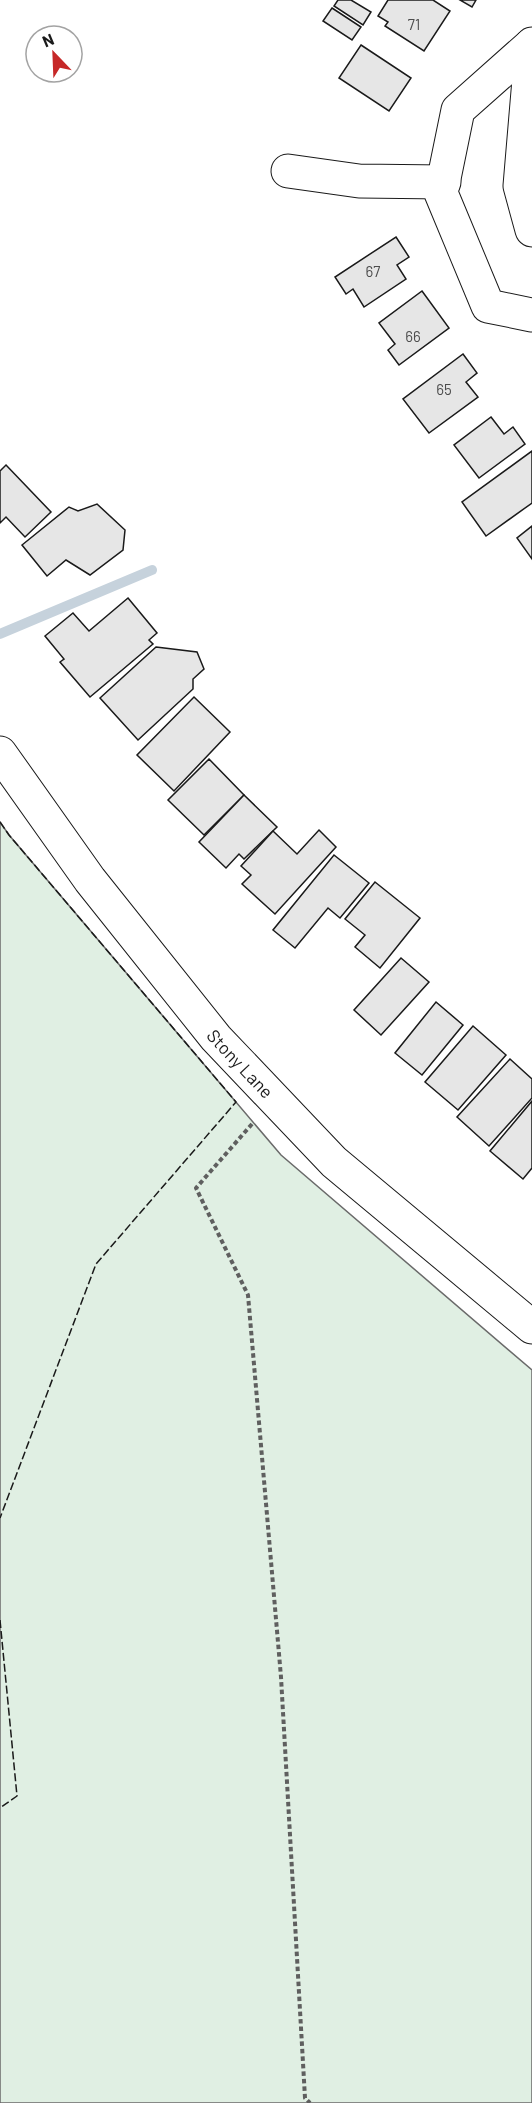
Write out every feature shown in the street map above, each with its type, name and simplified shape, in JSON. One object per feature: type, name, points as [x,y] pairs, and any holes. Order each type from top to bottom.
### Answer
[{"type":"main road","points":[[531,45],[458,110],[441,193],[488,306],[532,315]]},
{"type":"main road","points":[[531,45],[520,186],[532,230]]},
{"type":"main road","points":[[288,171],[358,181],[444,182]]},
{"type":"main road","name":"Stony Lane","points":[[0,753],[90,880],[216,1038],[334,1162],[532,1327]]},
{"type":"path","points":[[274,1099],[196,1188],[248,1295],[281,1677],[305,2098],[310,2103]]},
{"type":"green space","points":[[0,822],[281,1155],[532,1370],[532,2103],[0,2103]]},
{"type":"building","points":[[338,0],[351,0],[371,12],[363,25],[334,6]]},
{"type":"building","points":[[388,0],[433,0],[450,11],[424,51],[385,26],[388,22],[378,16]]},
{"type":"building","points":[[460,0],[476,0],[472,7]]},
{"type":"building","points":[[332,8],[361,27],[352,40],[323,21]]},
{"type":"building","points":[[361,45],[411,78],[389,111],[339,78]]},
{"type":"building","points":[[396,237],[409,257],[397,265],[406,279],[364,307],[353,289],[346,294],[335,277]]},
{"type":"building","points":[[422,291],[449,328],[399,365],[388,350],[395,344],[379,323]]},
{"type":"building","points":[[463,354],[477,373],[466,382],[478,397],[429,433],[403,399]]},
{"type":"building","points":[[491,417],[504,434],[513,427],[525,444],[479,478],[454,445]]},
{"type":"building","points":[[532,451],[532,503],[486,536],[462,502]]},
{"type":"building","points":[[6,465],[51,512],[25,537],[6,517],[0,523],[0,471]]},
{"type":"building","points":[[97,504],[125,530],[123,550],[90,575],[66,560],[47,576],[22,545],[69,507],[78,511]]},
{"type":"building","points":[[532,526],[532,559],[517,538]]},
{"type":"building","points":[[128,598],[157,633],[149,640],[153,644],[90,697],[60,662],[64,659],[45,636],[73,613],[89,631]]},
{"type":"building","points":[[156,647],[197,652],[204,669],[193,679],[193,689],[138,740],[100,698]]},
{"type":"building","points":[[194,697],[230,732],[174,791],[137,755]]},
{"type":"building","points":[[209,759],[244,795],[204,835],[168,800]]},
{"type":"building","points":[[244,795],[277,827],[244,859],[239,854],[226,868],[199,842]]},
{"type":"building","points":[[319,830],[336,847],[275,914],[242,884],[251,875],[241,866],[273,831],[297,854]]},
{"type":"building","points":[[334,855],[369,883],[340,918],[328,908],[295,948],[273,930]]},
{"type":"building","points":[[375,882],[420,918],[380,968],[355,947],[365,935],[345,919]]},
{"type":"building","points":[[401,958],[429,982],[381,1035],[354,1010]]},
{"type":"building","points":[[436,1002],[463,1025],[422,1075],[395,1053]]},
{"type":"building","points":[[473,1026],[506,1055],[458,1110],[425,1082]]},
{"type":"building","points":[[510,1059],[532,1079],[532,1098],[489,1146],[457,1117]]},
{"type":"building","points":[[532,1101],[532,1168],[523,1179],[490,1151]]},
{"type":"waterway","points":[[0,634],[152,570]]},
{"type":"fence","points":[[0,822],[236,1102],[96,1264],[0,1518]]},
{"type":"fence","points":[[0,1620],[17,1796],[0,1808]]}]
